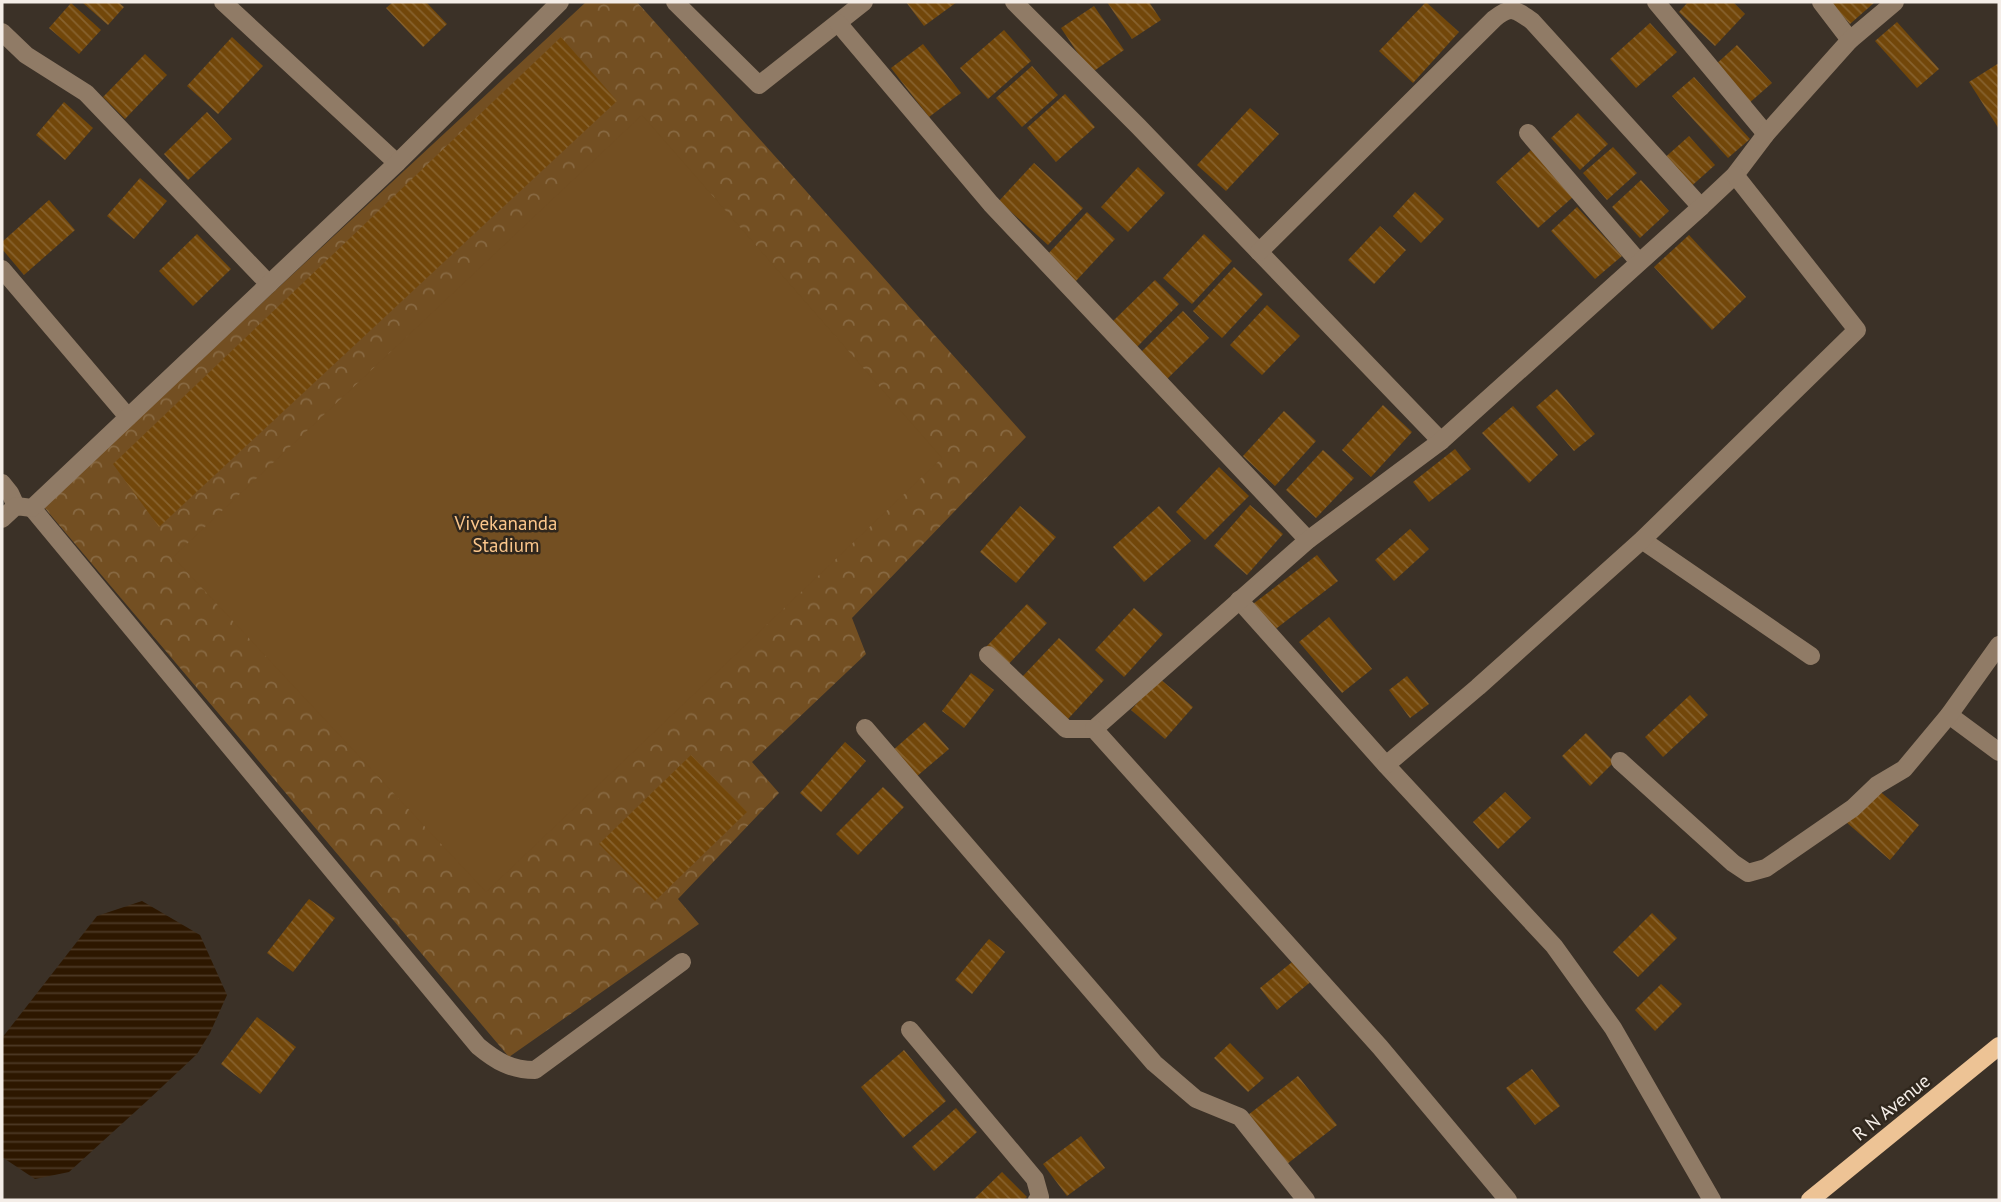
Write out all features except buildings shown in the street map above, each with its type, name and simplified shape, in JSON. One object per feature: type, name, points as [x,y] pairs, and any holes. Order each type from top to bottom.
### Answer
[{"type":"main road","name":"R N Avenue","points":[[1810,1200],[1999,1046]]},
{"type":"street","points":[[223,2],[397,163]]},
{"type":"street","points":[[2,519],[24,507],[128,417],[397,163],[560,2]]},
{"type":"street","points":[[675,2],[759,85],[864,2]]},
{"type":"street","points":[[1014,2],[1441,441]]},
{"type":"street","points":[[1656,2],[1766,134]]},
{"type":"street","points":[[1821,2],[1850,40]]},
{"type":"street","points":[[988,655],[1066,729],[1094,729],[1308,540],[1441,441],[1701,207],[1735,175],[1766,134],[1850,40],[1895,2]]},
{"type":"street","points":[[1259,252],[1494,19],[1507,10],[1516,10],[1532,21],[1701,207]]},
{"type":"street","points":[[838,23],[991,204],[1308,540]]},
{"type":"street","points":[[2,32],[26,55],[86,93],[270,284]]},
{"type":"street","points":[[1528,133],[1639,262]]},
{"type":"street","points":[[1386,765],[1478,687],[1642,540],[1857,330],[1735,175]]},
{"type":"street","points":[[2,269],[128,417]]},
{"type":"street","points":[[2,483],[478,1046],[491,1057],[520,1070],[535,1070],[682,962]]},
{"type":"street","points":[[1642,540],[1811,656]]},
{"type":"street","points":[[1240,600],[1386,765],[1554,946],[1613,1028],[1712,1200]]},
{"type":"street","points":[[1620,761],[1733,863],[1748,873],[1766,868],[1853,808],[1877,785],[1904,769],[1949,715],[1999,645]]},
{"type":"street","points":[[1949,715],[1999,752]]},
{"type":"street","points":[[865,728],[1154,1063],[1196,1099],[1240,1117],[1306,1200]]},
{"type":"street","points":[[1094,729],[1380,1047],[1508,1200]]},
{"type":"street","points":[[910,1030],[1035,1179],[1040,1197],[1037,1200]]},
{"type":"green space","name":"Vivekananda Stadium","points":[[586,2],[637,2],[1026,437],[852,618],[866,654],[752,762],[779,793],[678,899],[699,924],[509,1057],[43,506]]},
{"type":"green space","points":[[642,115],[942,458],[486,892],[173,557]]},
{"type":"shaded area","points":[[142,901],[200,935],[227,995],[197,1054],[69,1172],[35,1179],[2,1157],[2,1038],[97,916]]}]
